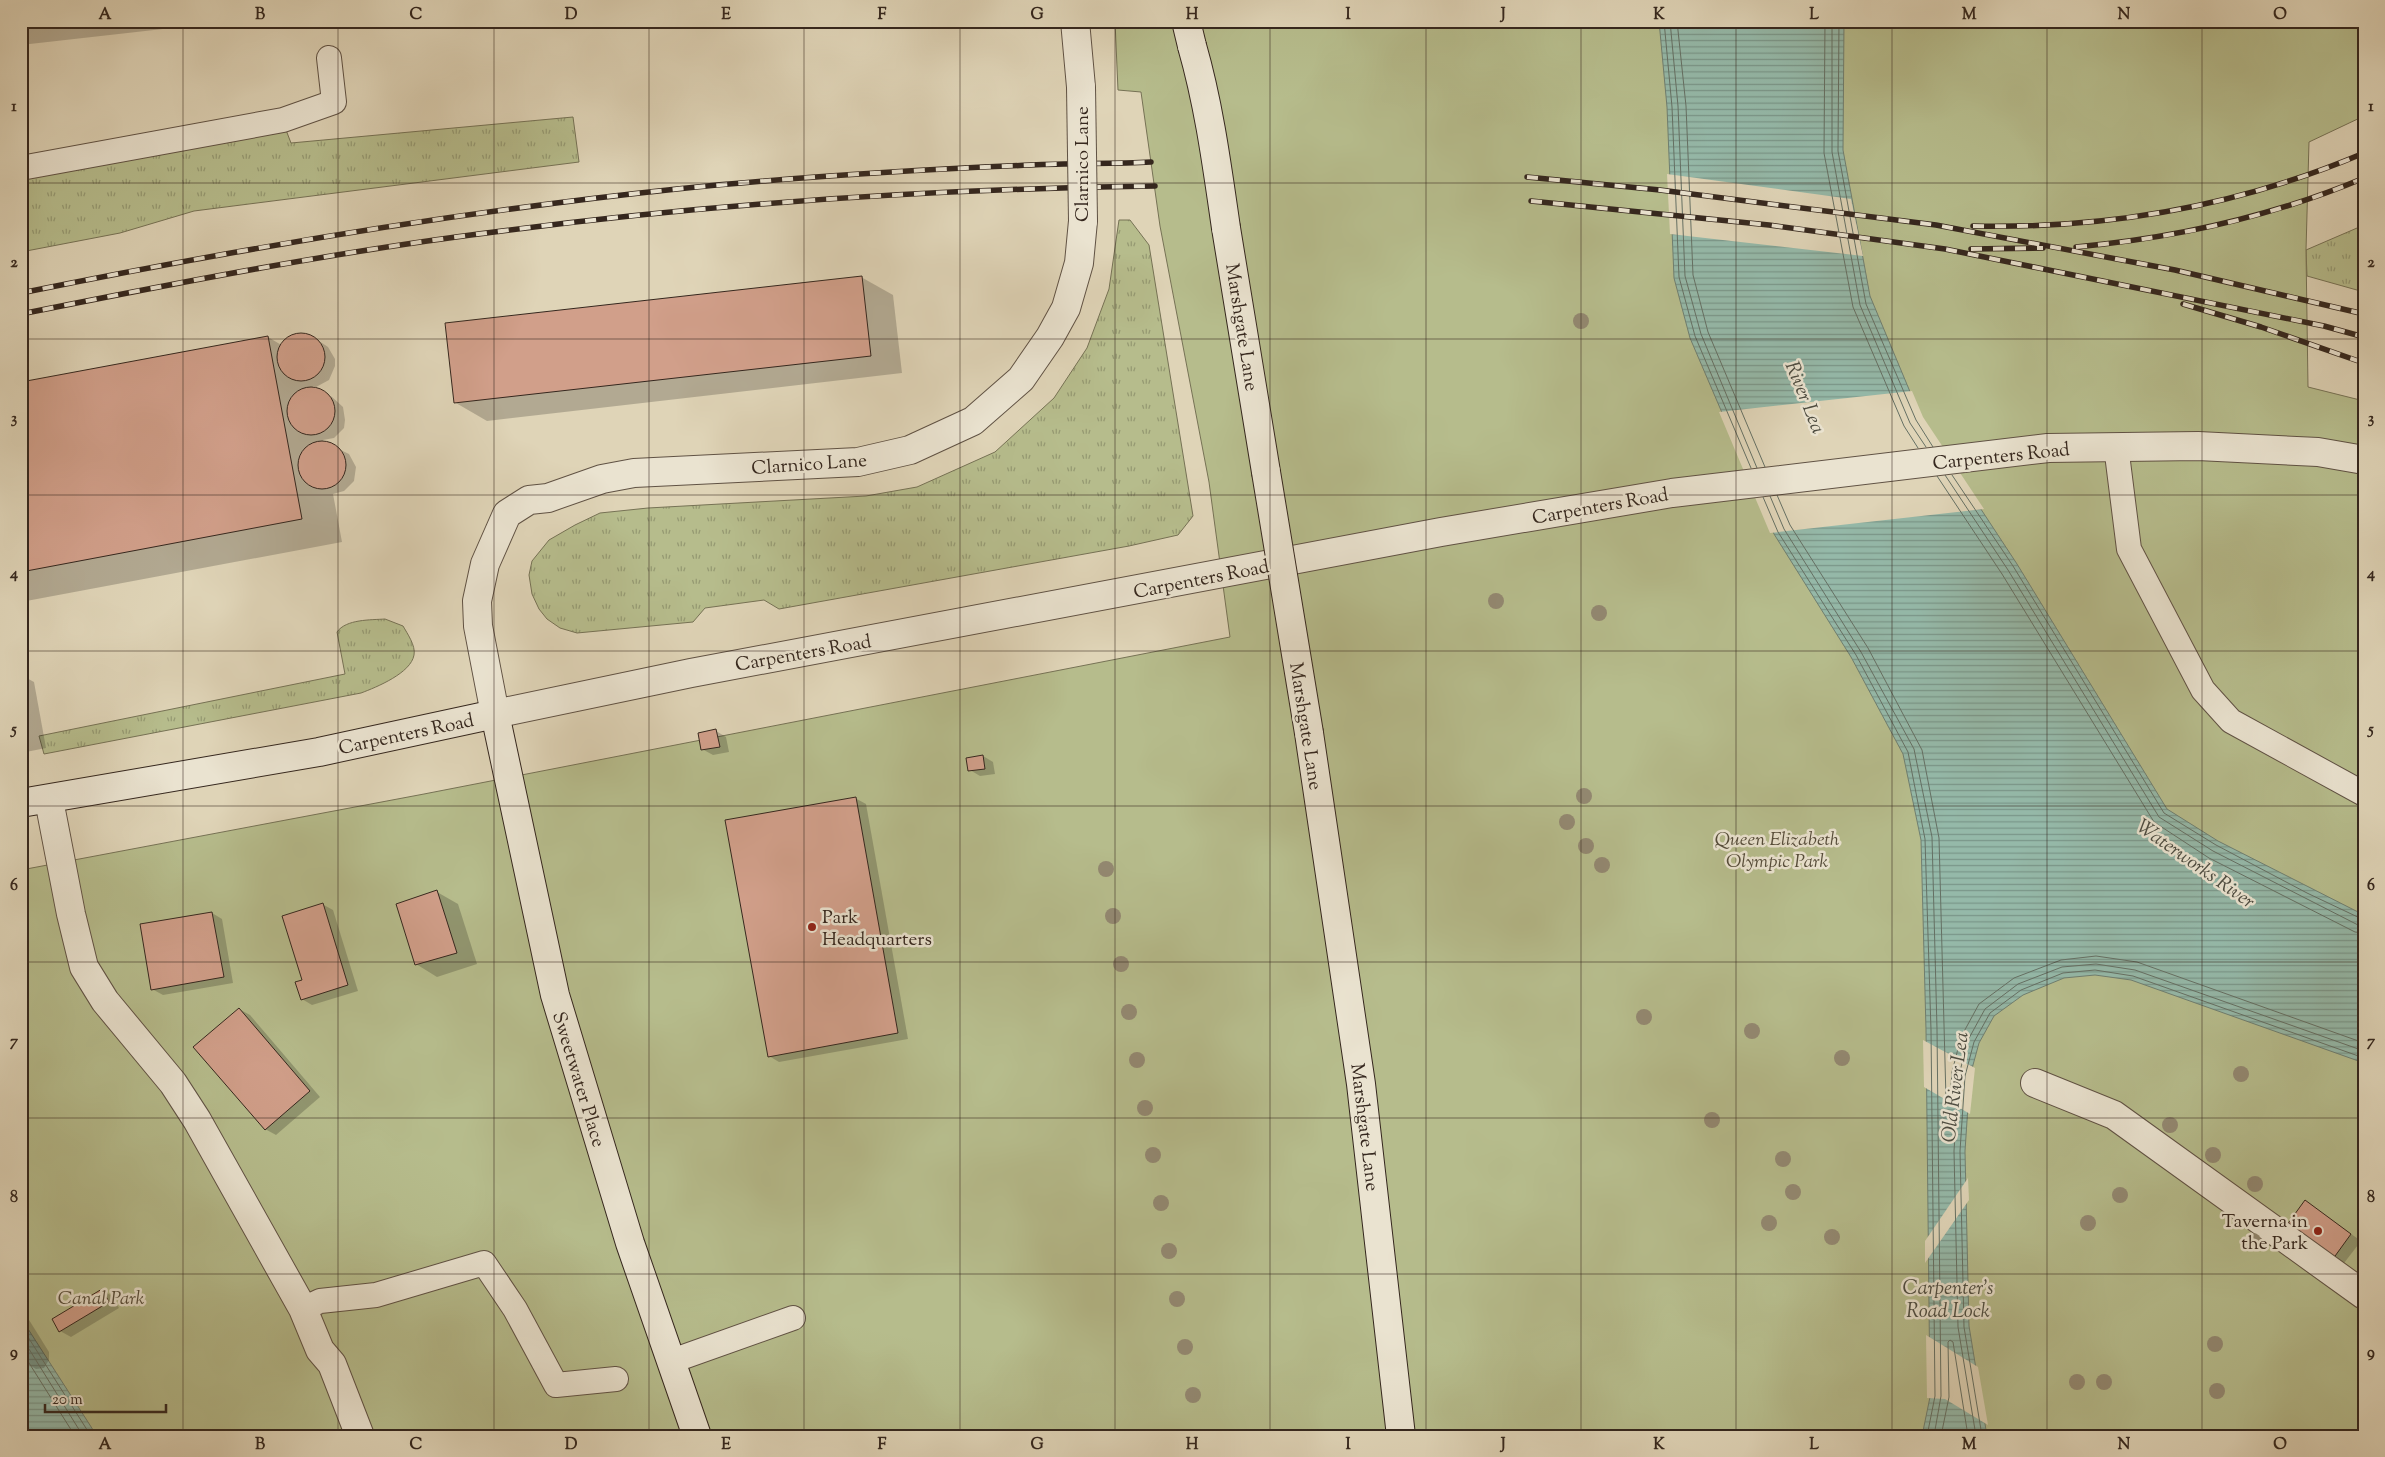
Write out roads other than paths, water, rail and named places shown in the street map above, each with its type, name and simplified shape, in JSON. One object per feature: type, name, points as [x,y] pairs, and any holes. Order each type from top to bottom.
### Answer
[{"type":"street","name":"Clarnico Lane","points":[[495,714],[478,626],[478,601],[485,564],[507,514],[529,500],[548,498],[602,479],[634,473],[858,462],[910,450],[973,421],[1021,379],[1054,330],[1066,308],[1074,285],[1078,263],[1083,221],[1081,87],[1075,21]]},
{"type":"street","name":"Marshgate Lane","points":[[1189,33],[1203,84],[1213,136],[1226,228],[1309,733],[1362,1093],[1402,1436]]},
{"type":"street","name":"Carpenters Road","points":[[21,803],[49,800],[319,752],[691,673],[1441,532],[1672,493],[2048,448],[2198,446],[2318,452],[2364,460]]},
{"type":"street","name":"Sweetwater Place","points":[[495,714],[554,995],[630,1243],[697,1436]]},
{"type":"street","points":[[49,800],[81,958],[91,981],[173,1083],[197,1120],[302,1309],[320,1350],[332,1364],[360,1436]]},
{"type":"street","points":[[2035,1083],[2114,1114],[2364,1295]]},
{"type":"lane","points":[[21,168],[283,120],[334,102],[329,58]]},
{"type":"lane","points":[[2116,446],[2129,549],[2202,690],[2231,721],[2364,794]]},
{"type":"lane","points":[[302,1309],[320,1301],[376,1295],[484,1263],[515,1309],[556,1385],[616,1379]]},
{"type":"lane","points":[[672,1361],[793,1318]]},
{"type":"water","points":[[1659,21],[1844,21],[1843,150],[1870,296],[1921,418],[2017,564],[2167,809],[2218,841],[2364,915],[2364,1063],[2131,980],[2095,975],[2064,978],[2023,995],[1994,1016],[1979,1043],[1970,1076],[1965,1151],[1969,1326],[1987,1436],[1922,1436],[1930,1397],[1926,1030],[1921,840],[1903,754],[1851,657],[1774,534],[1690,338],[1674,278],[1667,107]]},
{"type":"water","points":[[21,1318],[97,1436],[21,1436]]},
{"type":"railway","points":[[1973,226],[2073,223],[2123,218],[2172,210],[2221,200],[2269,187],[2364,153]]},
{"type":"railway","points":[[21,293],[184,261],[348,233],[594,198],[854,174],[1031,165],[1151,162]]},
{"type":"railway","points":[[1527,177],[1660,190],[1936,225],[2175,270],[2364,314]]},
{"type":"railway","points":[[2076,247],[2150,238],[2223,224],[2294,204],[2364,178]]},
{"type":"railway","points":[[21,314],[201,279],[381,248],[583,221],[828,199],[991,190],[1155,186]]},
{"type":"railway","points":[[1531,201],[1769,225],[1945,249],[2324,326],[2364,337]]},
{"type":"railway","points":[[1971,249],[2043,248]]},
{"type":"railway","points":[[2183,304],[2261,327],[2364,363]]},
{"type":"place","name":"Park Headquarters","points":[[812,927]]},
{"type":"place","name":"Taverna in the Park","points":[[2318,1231]]},
{"type":"water label","name":"River Lea","points":[[1806,397]]},
{"type":"water label","name":"Waterworks River","points":[[2196,863]]},
{"type":"water label","name":"Old River Lea","points":[[1954,1087]]},
{"type":"water label","name":"Carpenter's Road Lock","points":[[1948,1298]]},
{"type":"park label","name":"Queen Elizabeth Olympic Park","points":[[1777,849]]},
{"type":"park label","name":"Canal Park","points":[[101,1297]]}]
